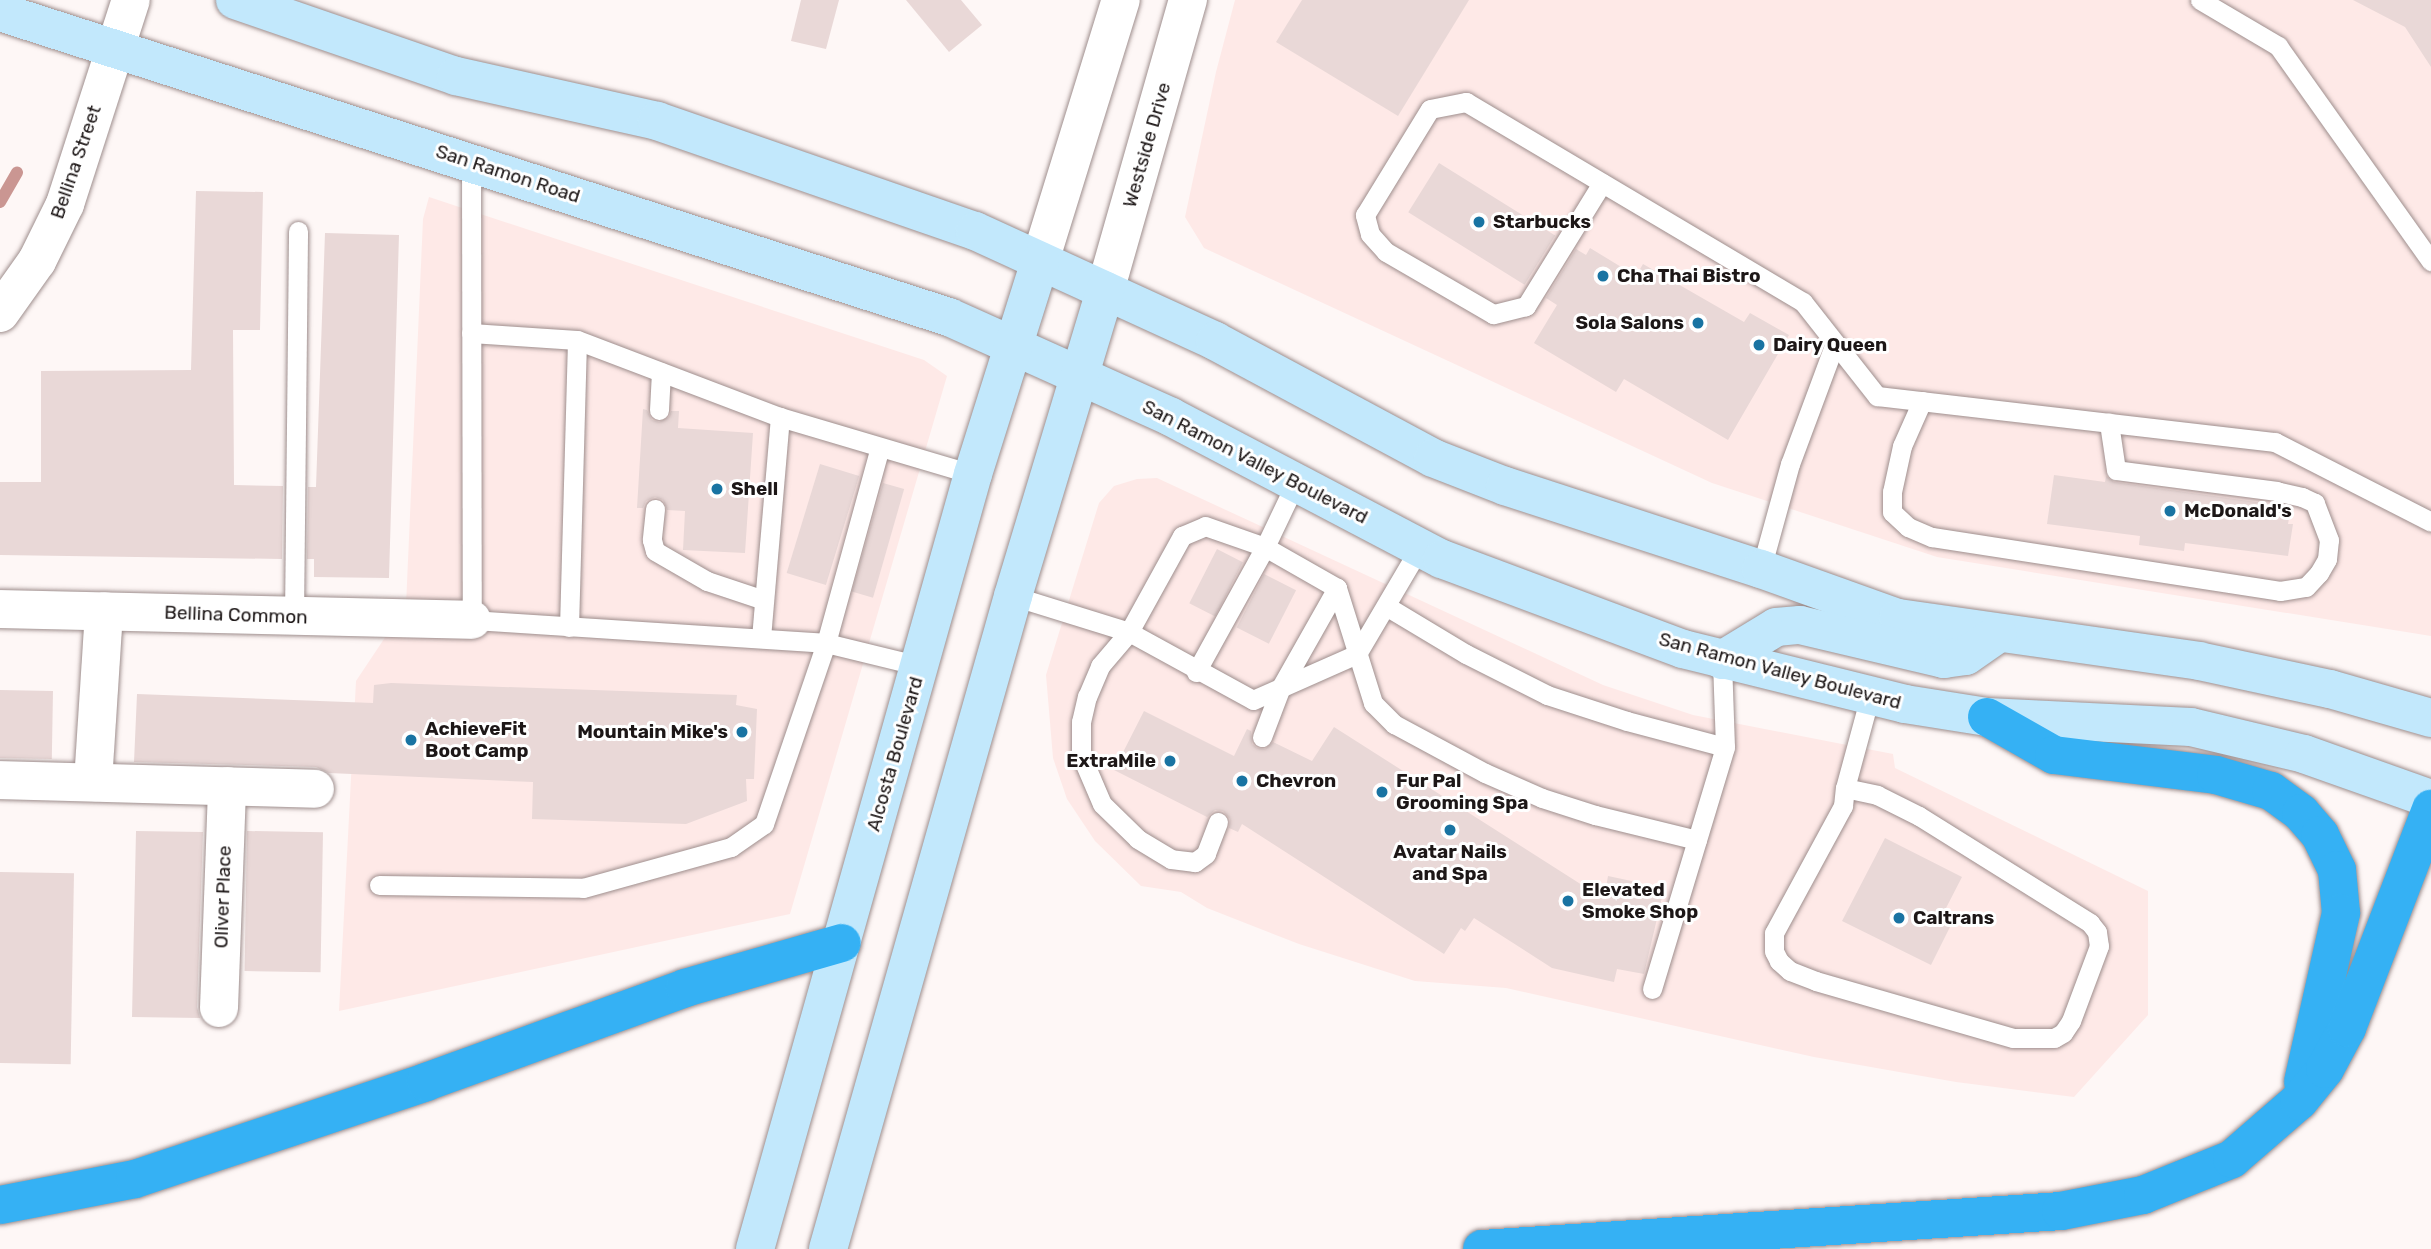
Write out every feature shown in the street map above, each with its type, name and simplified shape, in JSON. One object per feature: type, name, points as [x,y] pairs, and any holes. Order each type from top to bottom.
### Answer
[{"type":"highway","points":[[1987,716],[2054,755],[2216,775],[2271,791],[2301,813],[2320,835],[2337,870],[2341,913],[2299,1101]]},
{"type":"highway","points":[[1482,1249],[2061,1212],[2143,1195],[2232,1159],[2299,1101],[2325,1069],[2347,1028],[2431,809]]},
{"type":"highway","points":[[0,1205],[135,1179],[426,1082],[685,988],[842,943]]},
{"type":"main road","points":[[235,0],[456,76],[657,121],[975,231],[1214,341],[1433,458],[1505,486],[1761,569],[1898,618],[2199,661],[2330,689],[2431,718]]},
{"type":"main road","name":"San Ramon Road","points":[[0,12],[949,317],[1013,345]]},
{"type":"main road","name":"Alcosta Boulevard","points":[[759,1232],[973,474],[1040,261]]},
{"type":"main road","points":[[833,1233],[1013,596],[1105,291]]},
{"type":"main road","name":"San Ramon Valley Boulevard","points":[[1013,345],[1171,416],[1442,559],[1683,649],[1905,705],[1987,716],[2191,727],[2304,754],[2431,799]]},
{"type":"main road","points":[[1722,660],[1776,627],[1800,625],[1944,659],[1966,656],[1998,634]]},
{"type":"street","name":"Bellina Street","points":[[0,313],[37,261],[65,204],[131,0]]},
{"type":"street","points":[[1040,261],[1121,0]]},
{"type":"street","name":"Westside Drive","points":[[1105,291],[1188,0]]},
{"type":"street","name":"Bellina Common","points":[[0,609],[472,620]]},
{"type":"street","points":[[93,782],[104,611]]},
{"type":"street","points":[[0,780],[315,789]]},
{"type":"street","name":"Oliver Place","points":[[219,1008],[228,786]]},
{"type":"lane","points":[[2200,0],[2277,46],[2431,261]]},
{"type":"lane","points":[[1602,183],[1526,306],[1493,314],[1386,253],[1370,234],[1366,215],[1430,109],[1466,102],[1803,302],[1877,396],[2275,442],[2431,522]]},
{"type":"lane","points":[[471,162],[472,620],[826,643],[920,666]]},
{"type":"lane","points":[[294,617],[298,231]]},
{"type":"lane","points":[[471,333],[577,340],[780,417],[973,474]]},
{"type":"lane","points":[[569,626],[577,340]]},
{"type":"lane","points":[[1761,569],[1790,464],[1835,342]]},
{"type":"lane","points":[[659,410],[661,372]]},
{"type":"lane","points":[[1922,401],[1902,446],[1892,492],[1892,512],[1908,527],[1932,537],[2280,591],[2306,587],[2319,573],[2327,559],[2329,540],[2315,503],[2277,491],[2116,470],[2109,423]]},
{"type":"lane","points":[[761,638],[780,417]]},
{"type":"lane","points":[[379,885],[583,888],[731,847],[764,824],[826,643],[880,447]]},
{"type":"lane","points":[[1196,672],[1265,547],[1296,482]]},
{"type":"lane","points":[[655,509],[652,540],[655,551],[707,580],[764,600]]},
{"type":"lane","points":[[1218,822],[1206,854],[1195,862],[1180,862],[1138,839],[1102,804],[1081,755],[1082,722],[1087,697],[1100,666],[1129,632],[1182,536],[1205,526],[1265,547],[1337,588],[1373,703],[1394,724],[1426,743],[1542,798],[1595,815],[1697,840]]},
{"type":"lane","points":[[1013,596],[1129,632],[1196,672],[1253,700],[1357,654],[1420,547]]},
{"type":"lane","points":[[1262,737],[1281,687],[1337,588]]},
{"type":"lane","points":[[1386,607],[1466,654],[1546,695],[1627,721],[1726,747]]},
{"type":"lane","points":[[1652,989],[1726,747],[1722,660]]},
{"type":"lane","points":[[1845,788],[1877,796],[1919,816],[2090,923],[2097,932],[2099,946],[2071,1021],[2063,1033],[2054,1038],[2013,1038],[1816,981],[1790,971],[1779,961],[1774,950],[1774,933],[1843,806],[1845,788],[1870,696]]},
{"type":"shaded area","points":[[1235,0],[2431,0],[2431,636],[1937,557],[1712,483],[1204,248],[1185,217],[1216,72]]},
{"type":"shaded area","points":[[429,197],[924,360],[947,376],[790,914],[339,1011],[356,681],[406,606],[423,219]]},
{"type":"shaded area","points":[[1157,478],[1603,685],[1693,715],[1893,754],[1895,768],[2148,891],[2148,1015],[2074,1097],[1956,1082],[1814,1057],[1506,988],[1415,981],[1299,944],[1207,908],[1181,892],[1141,886],[1095,841],[1067,799],[1053,758],[1046,675],[1099,503],[1114,486],[1137,479]]},
{"type":"building","points":[[801,0],[839,0],[826,49],[791,41]]},
{"type":"building","points":[[906,0],[961,0],[982,25],[949,52]]},
{"type":"building","points":[[1302,0],[1469,0],[1398,116],[1276,42]]},
{"type":"building","points":[[2353,0],[2431,0],[2431,67],[2405,27]]},
{"type":"building","name":"Starbucks","points":[[1439,163],[1555,236],[1524,285],[1408,212]]},
{"type":"building","points":[[196,191],[263,192],[260,330],[233,330],[234,485],[283,486],[282,559],[0,555],[0,482],[41,482],[41,371],[191,370]]},
{"type":"building","points":[[325,233],[399,235],[389,578],[314,577],[314,559],[307,559],[308,487],[316,487]]},
{"type":"building","points":[[1590,248],[1636,276],[1643,264],[1744,322],[1750,313],[1789,335],[1728,440],[1624,379],[1616,392],[1534,343],[1557,305],[1546,298],[1576,249],[1586,255]]},
{"type":"building","points":[[643,409],[647,410],[652,420],[659,422],[669,417],[671,411],[679,411],[678,428],[753,433],[745,553],[683,550],[685,511],[667,510],[663,500],[655,497],[646,501],[643,508],[637,508]]},
{"type":"building","points":[[820,464],[859,476],[826,585],[787,573]]},
{"type":"building","name":"McDonald's","points":[[2054,475],[2105,482],[2106,476],[2114,482],[2291,507],[2288,524],[2293,524],[2288,556],[2185,543],[2184,551],[2139,545],[2140,536],[2047,524]]},
{"type":"building","points":[[883,483],[904,489],[873,598],[852,592]]},
{"type":"building","points":[[1217,549],[1243,562],[1215,617],[1189,603]]},
{"type":"building","points":[[1264,574],[1296,590],[1269,644],[1237,627]]},
{"type":"building","points":[[391,683],[737,695],[736,705],[757,709],[754,779],[746,779],[747,801],[686,824],[532,819],[533,782],[329,773],[316,767],[134,762],[137,694],[373,703],[374,685]]},
{"type":"building","points":[[0,690],[53,691],[52,759],[0,758]]},
{"type":"building","points":[[1144,711],[1234,756],[1247,729],[1251,731],[1252,744],[1257,748],[1265,749],[1273,742],[1312,761],[1334,727],[1604,899],[1608,876],[1641,883],[1640,888],[1663,893],[1644,974],[1617,969],[1614,982],[1552,968],[1474,918],[1465,931],[1461,928],[1444,954],[1242,824],[1238,832],[1229,828],[1230,819],[1223,811],[1215,810],[1207,817],[1114,770]]},
{"type":"building","points":[[136,831],[203,832],[197,1007],[200,1018],[132,1017]]},
{"type":"building","points":[[247,831],[323,832],[321,972],[245,971]]},
{"type":"building","name":"Caltrans","points":[[1885,838],[1962,877],[1945,910],[1956,915],[1931,965],[1842,921]]},
{"type":"building","points":[[0,872],[74,873],[71,1064],[0,1063]]},
{"type":"waterway","points":[[0,202],[17,172]]},
{"type":"place","name":"Starbucks","points":[[1479,222]]},
{"type":"place","name":"Cha Thai Bistro","points":[[1603,276]]},
{"type":"place","name":"Sola Salons","points":[[1698,323]]},
{"type":"place","name":"Dairy Queen","points":[[1759,345]]},
{"type":"place","name":"Shell","points":[[717,489]]},
{"type":"place","name":"McDonald's","points":[[2170,511]]},
{"type":"place","name":"Mountain Mike's","points":[[742,732]]},
{"type":"place","name":"AchieveFit Boot Camp","points":[[411,740]]},
{"type":"place","name":"ExtraMile","points":[[1170,761]]},
{"type":"place","name":"Chevron","points":[[1242,781]]},
{"type":"place","name":"Fur Pal Grooming Spa","points":[[1382,792]]},
{"type":"place","name":"Avatar Nails and Spa","points":[[1450,830]]},
{"type":"place","name":"Elevated Smoke Shop","points":[[1568,901]]},
{"type":"place","name":"Caltrans","points":[[1899,918]]}]
